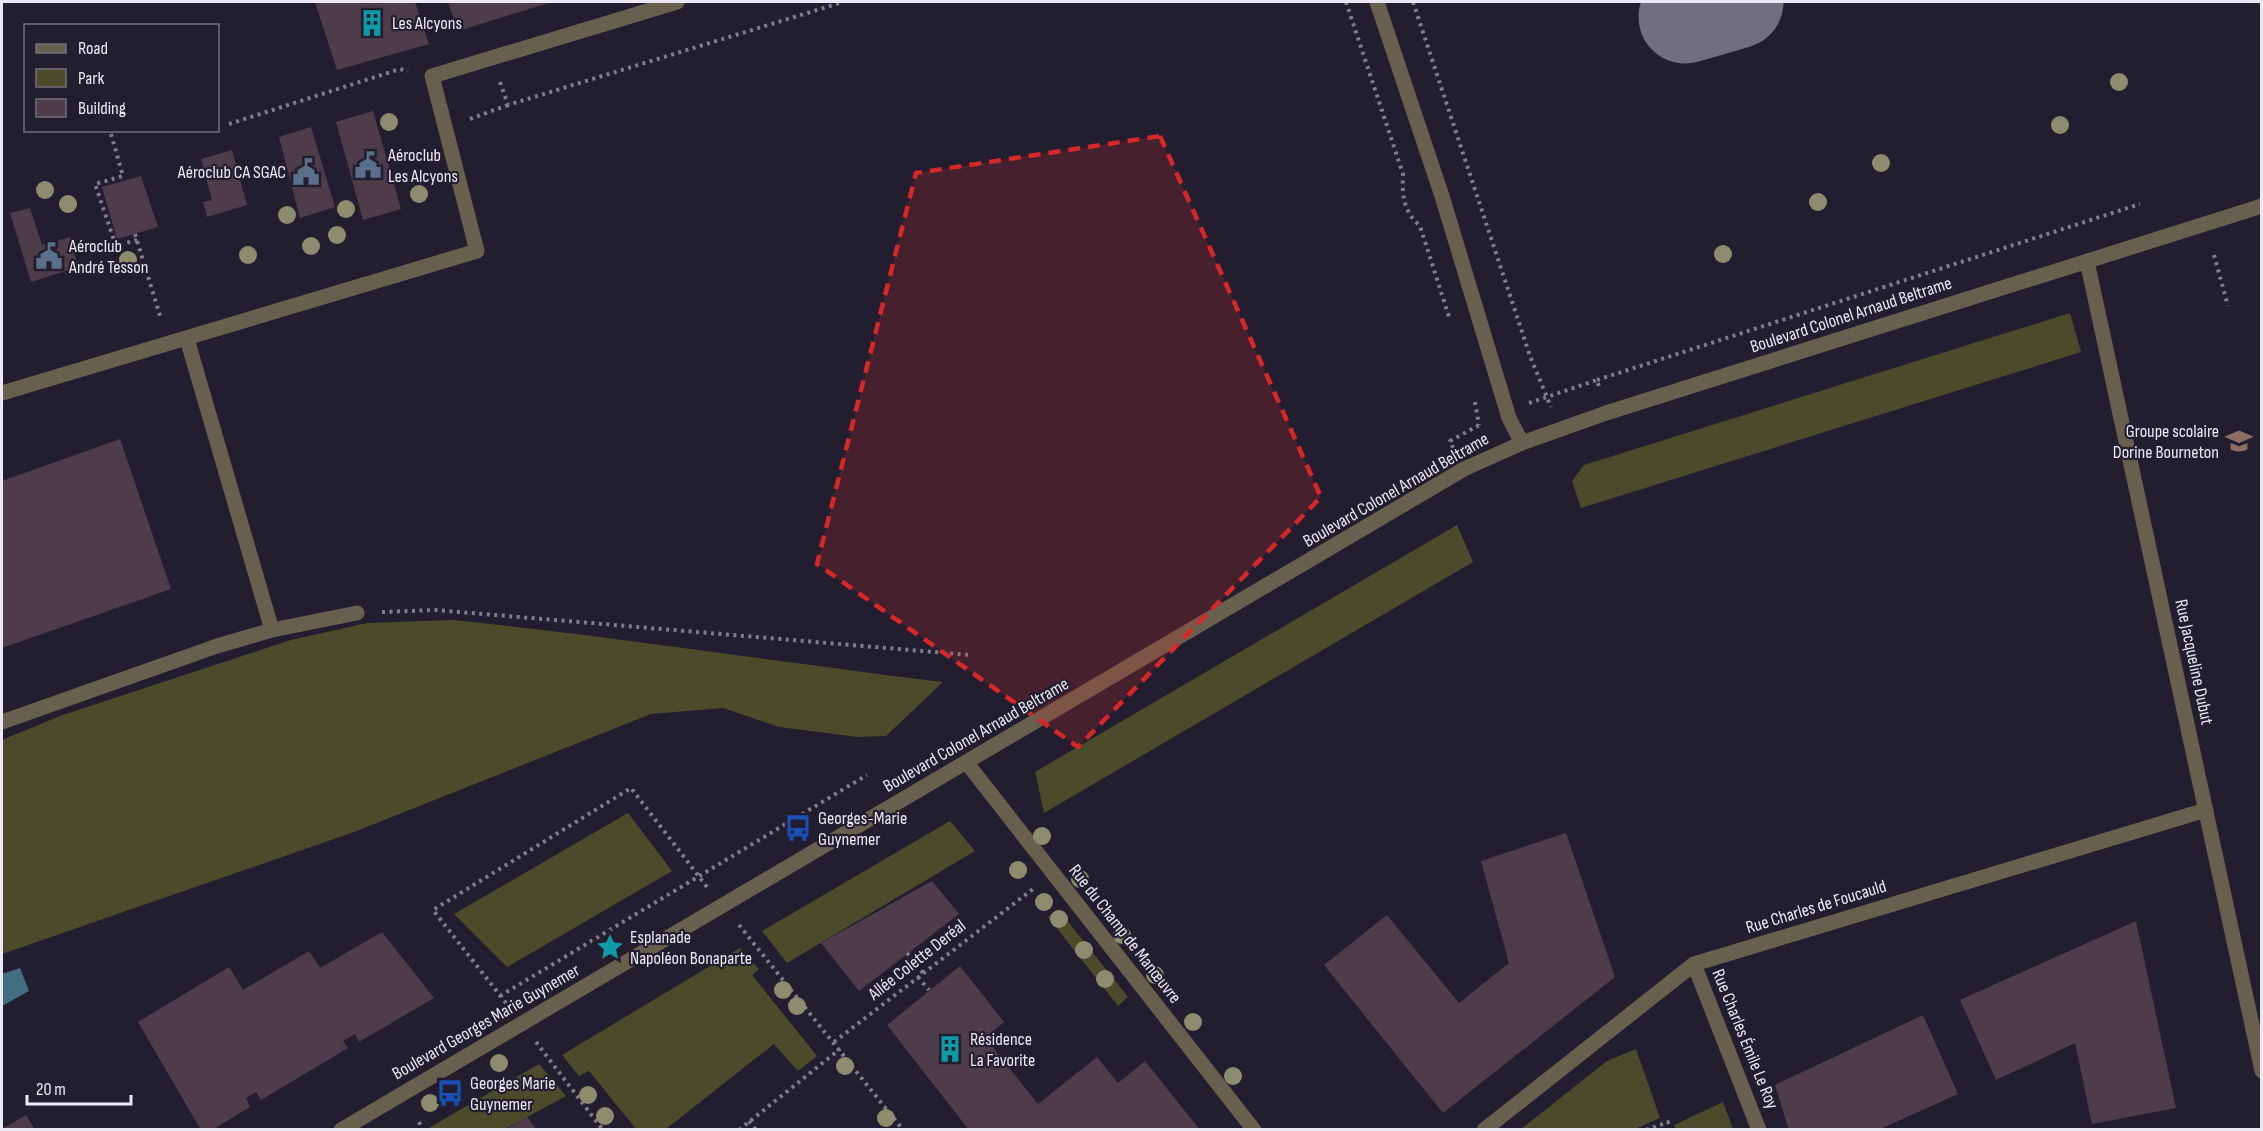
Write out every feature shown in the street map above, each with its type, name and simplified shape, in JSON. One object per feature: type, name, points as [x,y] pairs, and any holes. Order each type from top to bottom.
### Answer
[{"type":"street","points":[[2,393],[477,251],[432,76],[677,2]]},
{"type":"street","points":[[1377,2],[1442,196],[1509,418],[1522,443]]},
{"type":"street","name":"Boulevard Colonel Arnaud Beltrame","points":[[744,893],[1464,470],[1522,443],[2017,281],[2262,206]]},
{"type":"street","name":"Rue Jacqueline Dubut","points":[[2087,261],[2262,1071]]},
{"type":"street","points":[[187,339],[272,630]]},
{"type":"street","points":[[2,722],[217,646],[272,630],[357,613]]},
{"type":"street","name":"Rue du Champ de Manœuvre","points":[[966,762],[1254,1130]]},
{"type":"street","name":"Rue Charles de Foucauld","points":[[1484,1130],[1694,964],[2206,810]]},
{"type":"street","name":"Boulevard Georges Marie Guynemer","points":[[341,1130],[744,893]]},
{"type":"street","name":"Rue Charles Émile Le Roy","points":[[1694,964],[1759,1130]]},
{"type":"path","points":[[492,59],[508,105],[843,2]]},
{"type":"path","points":[[1346,2],[1403,174],[1402,193],[1408,216],[1420,226],[1452,325]]},
{"type":"path","points":[[1413,2],[1527,345],[1560,429]]},
{"type":"path","points":[[230,124],[400,69],[432,76]]},
{"type":"path","points":[[111,134],[123,176],[95,184],[116,246],[137,240]]},
{"type":"path","points":[[1597,380],[2140,204]]},
{"type":"path","points":[[135,234],[168,345]]},
{"type":"path","points":[[2214,255],[2228,306]]},
{"type":"path","points":[[1473,391],[1479,424]]},
{"type":"path","points":[[357,613],[436,610],[970,655]]},
{"type":"path","points":[[500,996],[867,776]]},
{"type":"path","points":[[603,1130],[433,910],[631,788],[722,906],[765,955],[903,1130]]},
{"type":"path","name":"Allée Colette Deréal","points":[[834,1042],[1017,900]]},
{"type":"path","points":[[907,953],[923,973]]},
{"type":"path","points":[[918,977],[929,990]]},
{"type":"path","points":[[739,1130],[840,1049]]},
{"type":"path","points":[[749,1121],[756,1130]]},
{"type":"path","points":[[419,1122],[423,1130]]},
{"type":"path","points":[[1646,1130],[1668,1122],[1670,1130]]},
{"type":"highlighted area","points":[[1160,136],[1321,497],[1078,747],[817,564],[916,173]]},
{"type":"green space","points":[[2070,313],[2081,352],[1581,508],[1572,481],[1584,465]]},
{"type":"green space","points":[[1457,525],[1473,562],[1044,813],[1035,772]]},
{"type":"green space","points":[[453,620],[943,682],[886,736],[857,737],[779,727],[723,708],[651,714],[354,832],[2,954],[2,740],[60,716],[291,640],[367,623]]},
{"type":"green space","points":[[628,813],[672,871],[507,967],[454,914]]},
{"type":"green space","points":[[950,821],[975,851],[787,963],[762,931]]},
{"type":"green space","points":[[1058,909],[1128,997],[1118,1006],[1048,917]]},
{"type":"green space","points":[[740,948],[759,969],[752,975],[817,1056],[798,1071],[774,1044],[666,1129],[636,1129],[589,1071],[579,1076],[562,1055]]},
{"type":"green space","points":[[1636,1049],[1660,1118],[1635,1129],[1521,1129],[1607,1061]]},
{"type":"green space","points":[[539,1064],[566,1096],[505,1129],[427,1129]]},
{"type":"green space","points":[[1723,1102],[1733,1129],[1676,1129],[1674,1125]]},
{"type":"water","points":[[20,968],[29,991],[2,1006],[2,974]]},
{"type":"building","name":"Les Alcyons","points":[[315,2],[415,2],[429,44],[337,70]]},
{"type":"building","points":[[448,2],[552,2],[458,31]]},
{"type":"building","name":"Aéroclub Les Alcyons","points":[[373,111],[401,209],[363,220],[336,122]]},
{"type":"building","name":"Aéroclub CA SGAC","points":[[311,127],[335,207],[300,218],[279,137]]},
{"type":"building","points":[[232,150],[247,205],[207,217],[203,202],[212,200],[201,159]]},
{"type":"building","points":[[141,176],[158,227],[117,239],[102,187]]},
{"type":"building","name":"Aéroclub André Tesson","points":[[30,208],[42,245],[70,237],[78,267],[31,282],[10,213]]},
{"type":"building","points":[[120,439],[171,589],[2,648],[2,481]]},
{"type":"building","points":[[1566,833],[1615,977],[1443,1113],[1324,965],[1387,915],[1459,1003],[1509,963],[1481,861]]},
{"type":"building","points":[[932,881],[959,914],[859,991],[821,943]]},
{"type":"building","points":[[2136,921],[2176,1108],[2092,1124],[2075,1043],[1996,1080],[1960,1000]]},
{"type":"building","points":[[382,932],[434,998],[359,1042],[355,1034],[343,1041],[348,1048],[261,1100],[256,1092],[246,1098],[250,1107],[212,1130],[201,1130],[138,1022],[229,967],[243,990],[309,951],[320,968]]},
{"type":"building","name":"Résidence La Favorite","points":[[960,966],[1004,1022],[985,1038],[1038,1104],[1097,1057],[1118,1083],[1145,1061],[1200,1130],[969,1130],[887,1025]]},
{"type":"building","points":[[1923,1015],[1958,1094],[1878,1130],[1789,1130],[1775,1085]]},
{"type":"building","points":[[26,1115],[35,1130],[2,1130],[2,1129]]},
{"type":"building","points":[[527,1117],[537,1130],[505,1130]]},
{"type":"taxiway","points":[[1685,17],[1737,2]]},
{"type":"place","name":"Les Alcyons","points":[[372,23]]},
{"type":"place","name":"Aéroclub Les Alcyons","points":[[368,165]]},
{"type":"place","name":"Aéroclub CA SGAC","points":[[306,172]]},
{"type":"place","name":"Aéroclub André Tesson","points":[[49,256]]},
{"type":"place","name":"Groupe scolaire Dorine Bourneton","points":[[2239,441]]},
{"type":"place","name":"Georges-Marie Guynemer","points":[[798,828]]},
{"type":"place","name":"Esplanade Napoléon Bonaparte","points":[[610,947]]},
{"type":"place","name":"Résidence La Favorite","points":[[950,1049]]},
{"type":"place","name":"Georges Marie Guynemer","points":[[450,1093]]}]
